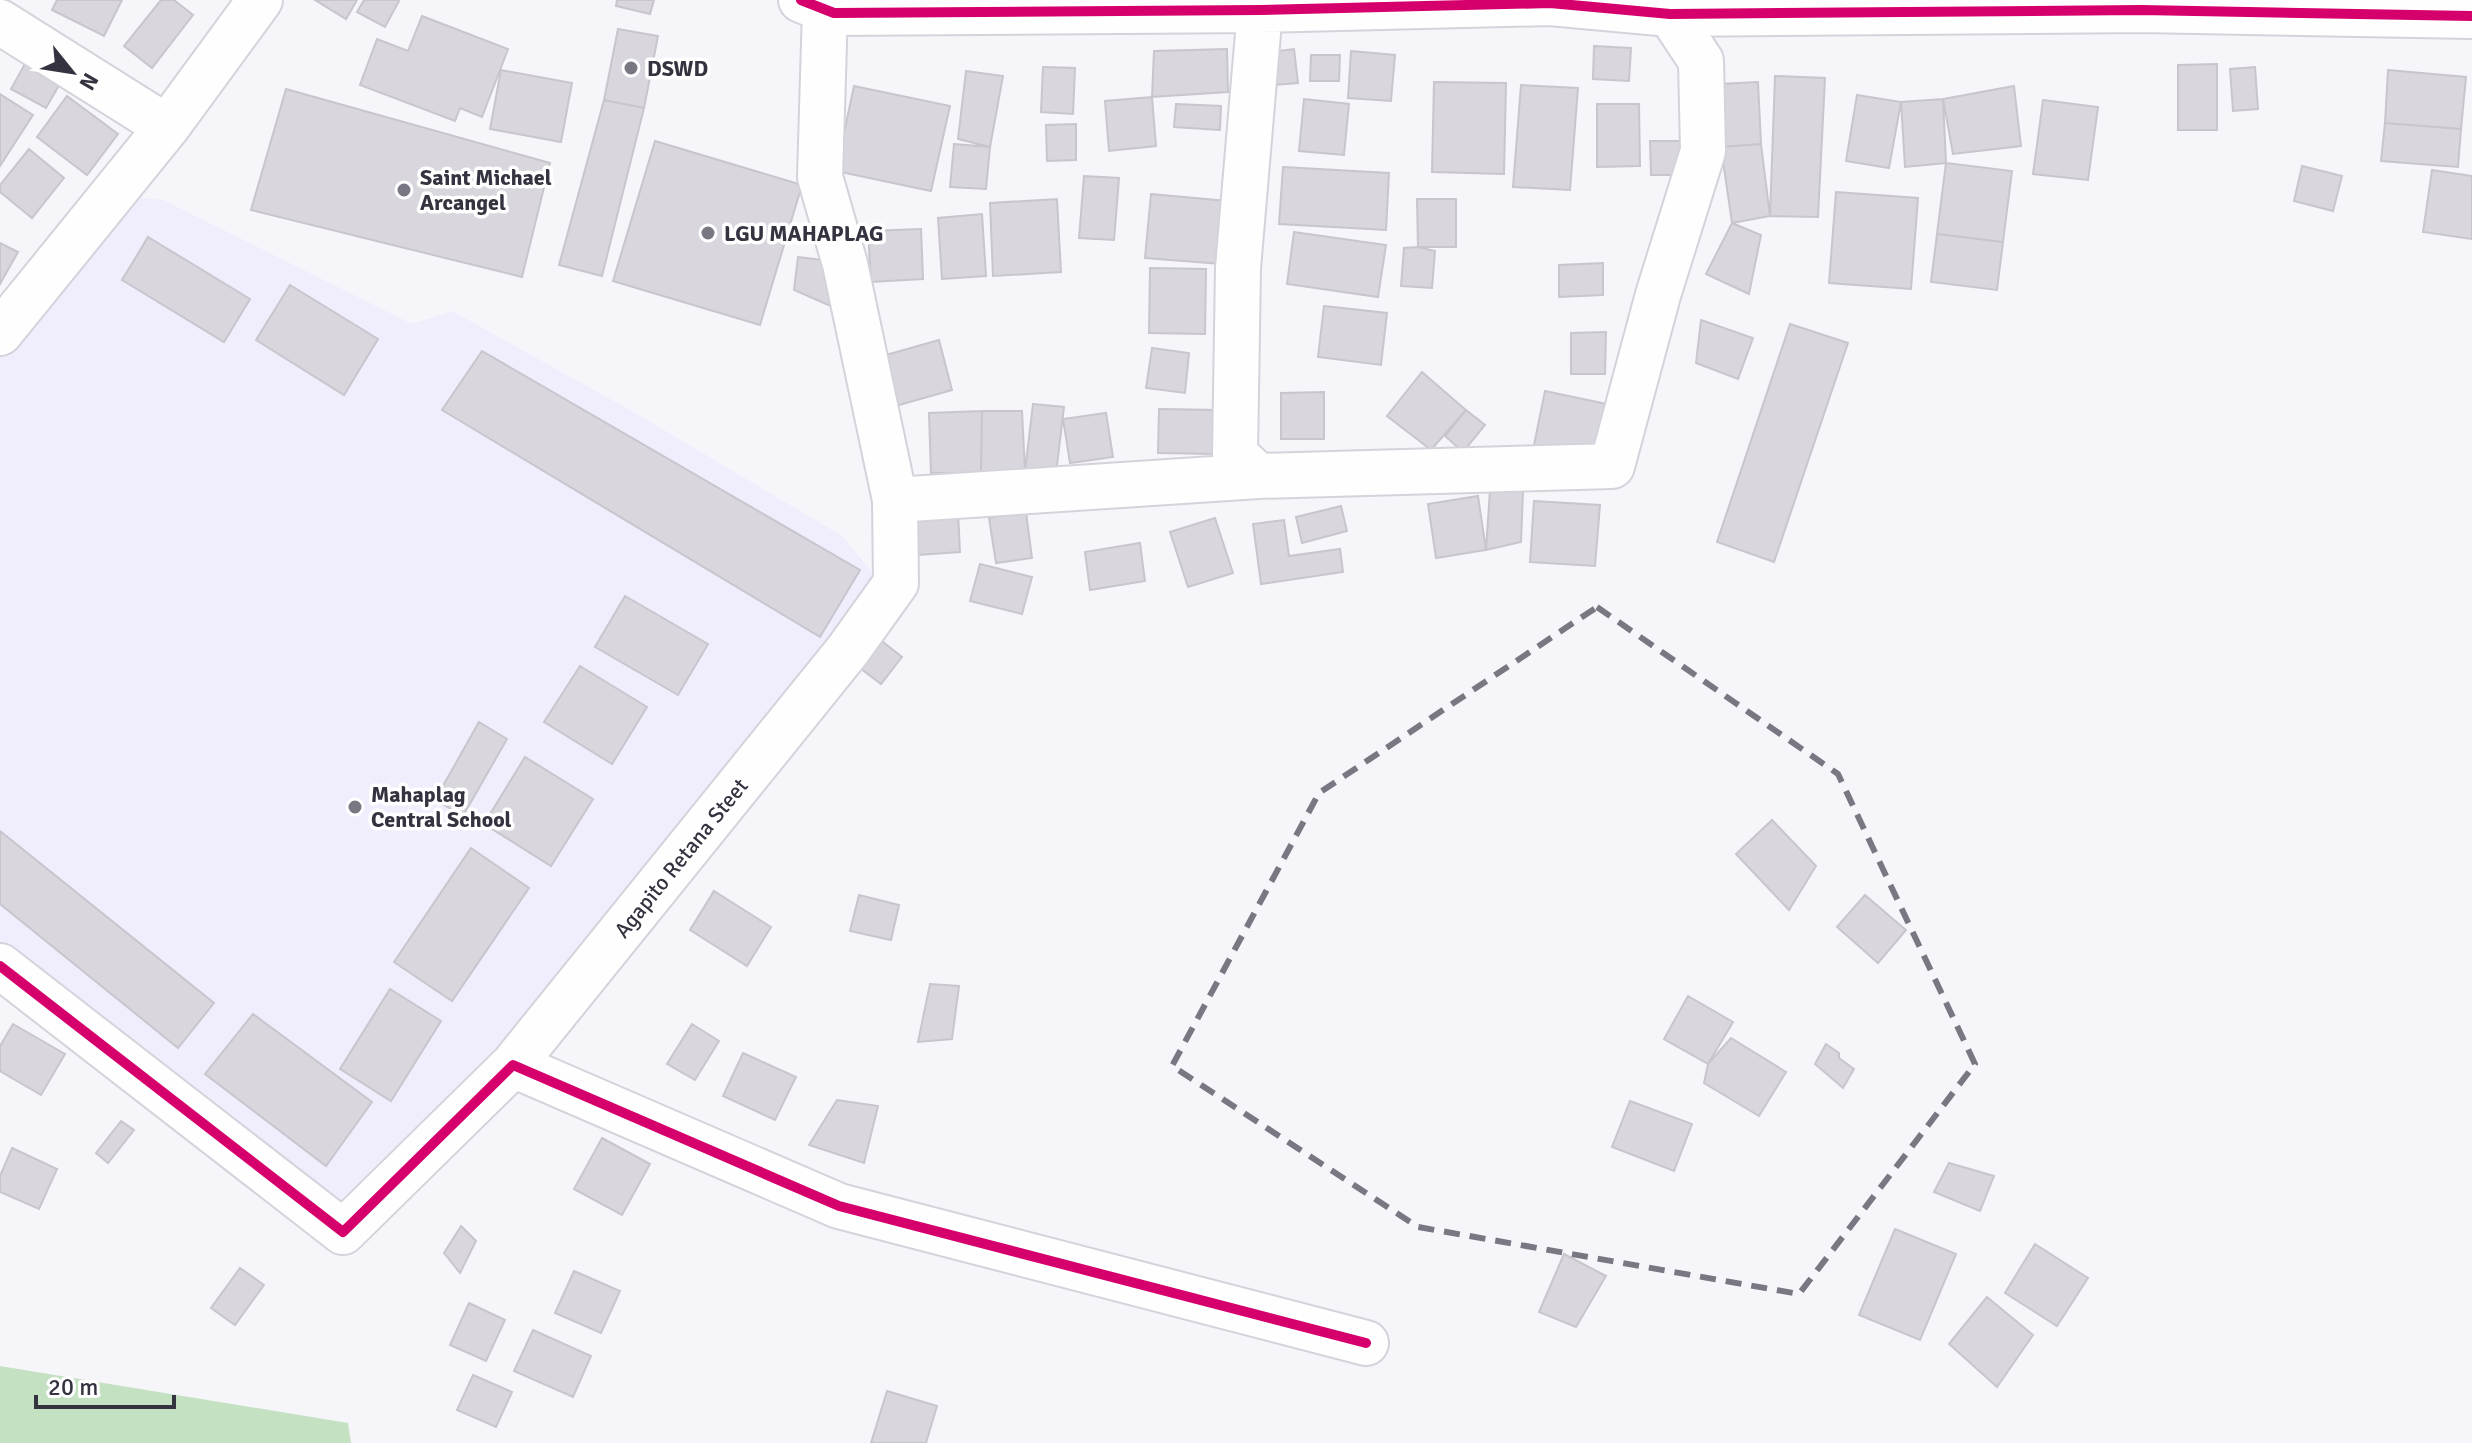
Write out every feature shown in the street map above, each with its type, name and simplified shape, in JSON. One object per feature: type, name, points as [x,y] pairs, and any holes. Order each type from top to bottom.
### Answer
[{"type":"street","points":[[0,333],[167,127],[260,0]]},
{"type":"street","points":[[813,5],[834,13],[1260,10],[1547,2],[1671,7],[2472,16]]},
{"type":"street","name":"Agapito Retana Steet","points":[[0,966],[343,1232],[513,1065],[848,650],[896,583],[895,500],[845,264],[820,177],[813,5]]},
{"type":"street","points":[[895,500],[1258,476],[1612,466],[1658,295],[1703,151],[1701,61],[1671,7]]},
{"type":"street","points":[[1258,476],[1235,454],[1235,378],[1238,268],[1260,10]]},
{"type":"street","points":[[0,22],[167,127]]},
{"type":"street","points":[[513,1065],[839,1206],[1366,1343]]},
{"type":"highlighted area","points":[[1597,607],[1838,774],[1975,1064],[1799,1294],[1418,1227],[1172,1066],[1319,793]]},
{"type":"shaded area","name":"Mahaplag Central School","points":[[131,197],[163,200],[412,324],[452,311],[637,414],[842,536],[873,573],[834,640],[364,1220],[0,946],[0,348]]},
{"type":"green space","points":[[0,1366],[348,1423],[351,1443],[0,1443]]},
{"type":"building","points":[[57,0],[122,0],[104,36],[52,10]]},
{"type":"building","points":[[161,0],[174,0],[193,15],[152,68],[124,46]]},
{"type":"building","points":[[315,0],[357,0],[346,19]]},
{"type":"building","points":[[364,0],[399,1],[385,27],[357,12]]},
{"type":"building","points":[[617,0],[654,0],[650,14],[616,6]]},
{"type":"building","points":[[422,16],[508,49],[482,117],[460,108],[455,121],[360,85],[377,39],[408,51]]},
{"type":"building","name":"DSWD","points":[[618,29],[658,36],[644,108],[604,100]]},
{"type":"building","points":[[1594,46],[1631,48],[1629,81],[1593,79]]},
{"type":"building","points":[[1227,49],[1228,92],[1152,97],[1154,51]]},
{"type":"building","points":[[1294,49],[1298,83],[1274,85],[1270,52]]},
{"type":"building","points":[[1351,51],[1395,55],[1391,101],[1348,98]]},
{"type":"building","points":[[1311,55],[1340,55],[1339,81],[1310,81]]},
{"type":"building","points":[[27,60],[62,80],[46,108],[11,89]]},
{"type":"building","points":[[2217,64],[2217,130],[2178,130],[2178,65]]},
{"type":"building","points":[[1043,67],[1075,68],[1073,114],[1041,112]]},
{"type":"building","points":[[2255,67],[2258,109],[2233,111],[2230,69]]},
{"type":"building","points":[[501,70],[572,83],[561,142],[490,129]]},
{"type":"building","points":[[2388,70],[2466,77],[2461,129],[2385,123]]},
{"type":"building","points":[[966,71],[1003,76],[990,147],[958,139]]},
{"type":"building","points":[[1775,76],[1825,78],[1818,217],[1770,216]]},
{"type":"building","points":[[1434,82],[1506,83],[1504,174],[1432,172]]},
{"type":"building","points":[[1758,82],[1761,144],[1721,147],[1719,84]]},
{"type":"building","points":[[1521,85],[1578,88],[1570,190],[1513,187]]},
{"type":"building","points":[[854,86],[950,106],[931,191],[836,171]]},
{"type":"building","points":[[2014,86],[2021,146],[1953,154],[1943,99]]},
{"type":"building","points":[[286,89],[550,163],[522,277],[251,210]]},
{"type":"building","points":[[0,94],[33,115],[0,166]]},
{"type":"building","points":[[1857,95],[1901,102],[1889,168],[1846,161]]},
{"type":"building","points":[[67,96],[118,134],[87,175],[37,137]]},
{"type":"building","points":[[1152,97],[1156,146],[1109,151],[1105,101]]},
{"type":"building","points":[[1304,99],[1349,104],[1344,155],[1299,151]]},
{"type":"building","points":[[1943,99],[1946,163],[1905,167],[1901,102]]},
{"type":"building","points":[[604,100],[644,108],[602,276],[559,265]]},
{"type":"building","points":[[2043,100],[2098,107],[2088,180],[2033,174]]},
{"type":"building","points":[[1176,104],[1221,106],[1220,130],[1174,127]]},
{"type":"building","points":[[1597,104],[1639,104],[1640,166],[1597,167]]},
{"type":"building","points":[[2385,123],[2461,129],[2458,167],[2381,161]]},
{"type":"building","points":[[1076,124],[1076,160],[1047,161],[1046,125]]},
{"type":"building","name":"LGU MAHAPLAG","points":[[655,141],[802,185],[760,325],[613,281]]},
{"type":"building","points":[[1650,141],[1683,141],[1683,175],[1651,175]]},
{"type":"building","points":[[954,144],[990,147],[986,189],[950,187]]},
{"type":"building","points":[[1761,144],[1770,216],[1732,223],[1721,147]]},
{"type":"building","points":[[29,149],[64,178],[32,218],[0,192],[0,185]]},
{"type":"building","points":[[1946,163],[2012,171],[2003,242],[1937,234]]},
{"type":"building","points":[[2302,166],[2342,176],[2333,211],[2294,201]]},
{"type":"building","points":[[1283,167],[1389,173],[1386,230],[1279,224]]},
{"type":"building","points":[[2432,170],[2472,176],[2472,239],[2423,232]]},
{"type":"building","points":[[1084,176],[1119,178],[1114,240],[1079,238]]},
{"type":"building","points":[[1836,192],[1918,198],[1911,289],[1829,283]]},
{"type":"building","points":[[1151,194],[1227,201],[1221,264],[1145,258]]},
{"type":"building","points":[[1057,199],[1061,272],[993,276],[990,203]]},
{"type":"building","points":[[1417,199],[1456,199],[1456,247],[1418,247]]},
{"type":"building","points":[[982,214],[986,276],[942,279],[938,218]]},
{"type":"building","points":[[1732,223],[1761,235],[1749,294],[1706,274]]},
{"type":"building","points":[[921,229],[923,279],[871,282],[868,231]]},
{"type":"building","points":[[1294,232],[1386,245],[1378,297],[1287,284]]},
{"type":"building","points":[[1937,234],[2003,242],[1997,290],[1931,282]]},
{"type":"building","points":[[148,237],[250,299],[224,342],[122,280]]},
{"type":"building","points":[[0,243],[18,252],[0,284]]},
{"type":"building","points":[[1404,248],[1435,251],[1432,288],[1401,286]]},
{"type":"building","points":[[798,257],[839,262],[833,307],[794,290]]},
{"type":"building","points":[[1603,263],[1603,295],[1559,297],[1559,265]]},
{"type":"building","points":[[1150,268],[1206,269],[1205,334],[1149,333]]},
{"type":"building","points":[[290,285],[378,339],[344,395],[256,340]]},
{"type":"building","points":[[1324,306],[1387,313],[1381,365],[1318,357]]},
{"type":"building","points":[[1701,320],[1753,338],[1738,379],[1696,363]]},
{"type":"building","points":[[1790,324],[1848,343],[1774,562],[1717,542]]},
{"type":"building","points":[[1606,332],[1605,374],[1571,374],[1571,333]]},
{"type":"building","points":[[939,340],[952,390],[892,407],[879,357]]},
{"type":"building","points":[[1152,348],[1189,353],[1185,393],[1146,388]]},
{"type":"building","points":[[482,351],[860,570],[820,637],[442,410]]},
{"type":"building","points":[[1422,372],[1466,410],[1431,450],[1387,416]]},
{"type":"building","points":[[1545,391],[1607,404],[1599,445],[1533,450]]},
{"type":"building","points":[[1324,392],[1324,439],[1281,439],[1281,393]]},
{"type":"building","points":[[1033,404],[1064,407],[1056,474],[1025,471]]},
{"type":"building","points":[[1159,409],[1217,410],[1216,454],[1158,453]]},
{"type":"building","points":[[1466,410],[1485,425],[1463,452],[1445,436]]},
{"type":"building","points":[[982,411],[981,473],[931,473],[929,413]]},
{"type":"building","points":[[982,411],[1022,411],[1025,471],[981,473]]},
{"type":"building","points":[[1106,413],[1113,457],[1070,463],[1063,419]]},
{"type":"building","points":[[1490,490],[1523,491],[1521,542],[1486,550]]},
{"type":"building","points":[[1478,496],[1486,550],[1436,558],[1428,504]]},
{"type":"building","points":[[1534,501],[1600,505],[1595,566],[1530,562]]},
{"type":"building","points":[[1341,506],[1347,531],[1302,543],[1296,517]]},
{"type":"building","points":[[958,512],[960,552],[918,555],[916,515]]},
{"type":"building","points":[[1026,512],[1032,558],[996,563],[989,518]]},
{"type":"building","points":[[1215,518],[1233,573],[1188,587],[1170,532]]},
{"type":"building","points":[[1284,520],[1289,556],[1340,549],[1343,572],[1261,584],[1253,524]]},
{"type":"building","points":[[1140,543],[1145,581],[1090,590],[1085,552]]},
{"type":"building","points":[[980,564],[1032,577],[1022,614],[970,601]]},
{"type":"building","points":[[625,596],[708,644],[678,695],[595,647]]},
{"type":"building","points":[[878,638],[902,657],[881,684],[856,665]]},
{"type":"building","points":[[580,666],[647,707],[612,764],[544,722]]},
{"type":"building","points":[[479,722],[507,739],[463,816],[435,800]]},
{"type":"building","points":[[525,757],[593,799],[551,866],[484,824]]},
{"type":"building","points":[[1772,820],[1816,866],[1789,910],[1736,854]]},
{"type":"building","points":[[0,831],[214,1003],[178,1048],[0,904]]},
{"type":"building","points":[[471,848],[529,888],[452,1001],[394,962]]},
{"type":"building","points":[[714,891],[771,927],[747,966],[690,930]]},
{"type":"building","points":[[859,895],[899,905],[891,940],[850,931]]},
{"type":"building","points":[[1865,895],[1906,930],[1878,963],[1837,927]]},
{"type":"building","points":[[930,984],[959,986],[952,1039],[918,1042]]},
{"type":"building","points":[[390,989],[441,1021],[391,1101],[340,1069]]},
{"type":"building","points":[[1688,996],[1733,1022],[1708,1064],[1664,1039]]},
{"type":"building","points":[[253,1014],[372,1102],[326,1166],[205,1074]]},
{"type":"building","points":[[13,1024],[65,1054],[41,1095],[0,1071],[0,1046]]},
{"type":"building","points":[[692,1024],[719,1041],[695,1080],[667,1064]]},
{"type":"building","points":[[1731,1038],[1786,1072],[1759,1116],[1704,1083],[1708,1064]]},
{"type":"building","points":[[1826,1044],[1854,1069],[1843,1088],[1815,1064]]},
{"type":"building","points":[[743,1053],[796,1077],[775,1120],[723,1096]]},
{"type":"building","points":[[837,1100],[878,1106],[864,1163],[809,1145]]},
{"type":"building","points":[[1630,1101],[1692,1124],[1674,1171],[1612,1147]]},
{"type":"building","points":[[121,1121],[134,1130],[108,1163],[96,1153]]},
{"type":"building","points":[[602,1138],[650,1164],[622,1215],[574,1189]]},
{"type":"building","points":[[12,1148],[57,1169],[39,1209],[0,1192],[0,1176]]},
{"type":"building","points":[[1949,1163],[1994,1176],[1980,1211],[1934,1192]]},
{"type":"building","points":[[461,1226],[476,1241],[460,1273],[444,1253]]},
{"type":"building","points":[[1895,1229],[1956,1254],[1920,1340],[1859,1315]]},
{"type":"building","points":[[2035,1244],[2088,1278],[2057,1326],[2005,1293]]},
{"type":"building","points":[[1564,1254],[1606,1276],[1576,1327],[1539,1312]]},
{"type":"building","points":[[240,1268],[264,1285],[235,1325],[211,1308]]},
{"type":"building","points":[[574,1271],[620,1291],[601,1333],[555,1313]]},
{"type":"building","points":[[1987,1297],[2033,1335],[1997,1387],[1949,1344]]},
{"type":"building","points":[[469,1303],[505,1320],[486,1361],[450,1345]]},
{"type":"building","points":[[533,1330],[591,1356],[573,1397],[514,1371]]},
{"type":"building","points":[[473,1375],[512,1392],[496,1427],[457,1410]]},
{"type":"building","points":[[887,1391],[937,1406],[926,1443],[871,1443]]},
{"type":"cycle path","points":[[801,0],[834,13],[1260,10],[1550,3],[1670,14],[2141,10],[2472,16]]},
{"type":"cycle path","points":[[0,966],[343,1232],[513,1065],[839,1206],[1366,1343]]},
{"type":"place","name":"DSWD","points":[[631,68]]},
{"type":"place","name":"Saint Michael Arcangel","points":[[404,190]]},
{"type":"place","name":"LGU MAHAPLAG","points":[[708,233]]},
{"type":"place","name":"Mahaplag Central School","points":[[355,807]]}]
